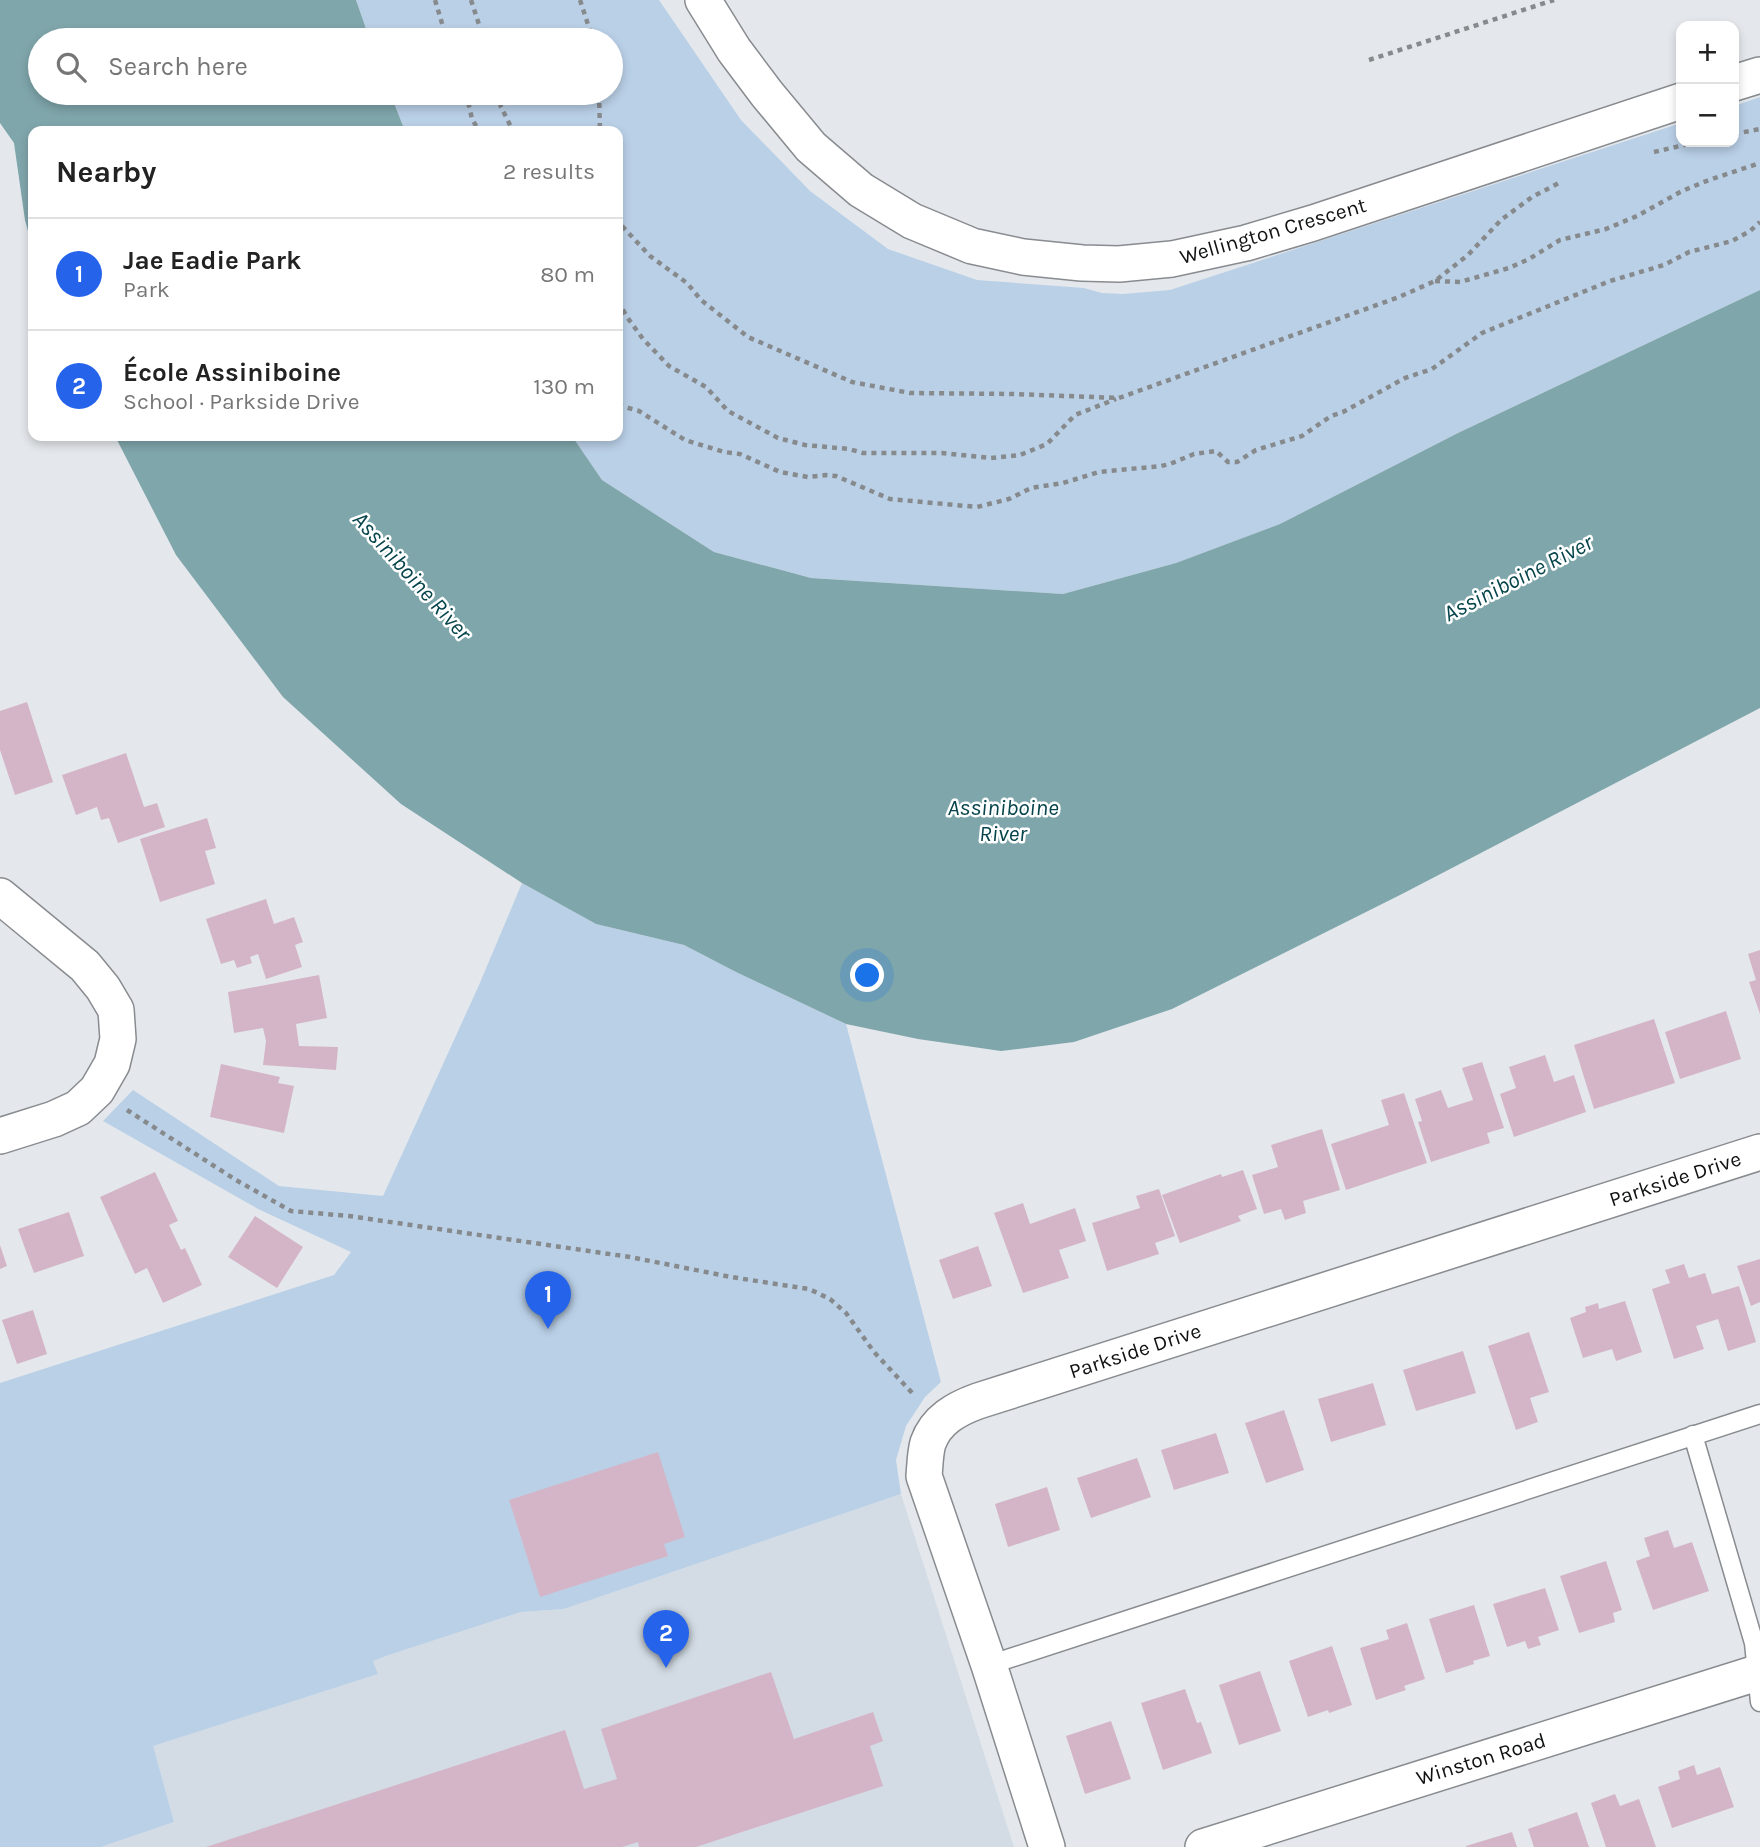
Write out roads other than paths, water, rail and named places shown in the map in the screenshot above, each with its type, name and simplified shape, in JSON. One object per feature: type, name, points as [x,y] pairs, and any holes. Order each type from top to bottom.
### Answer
[{"type":"street","name":"Wellington Crescent","points":[[703,0],[734,50],[811,147],[861,190],[912,220],[972,246],[1023,257],[1119,264],[1172,259],[1246,243],[1676,103]]},
{"type":"street","points":[[1739,81],[1760,75]]},
{"type":"street","points":[[0,896],[85,966],[116,1010],[118,1039],[112,1064],[97,1090],[78,1108],[54,1119],[0,1136]]},
{"type":"street","name":"Parkside Drive","points":[[989,1665],[924,1476],[928,1444],[939,1423],[959,1408],[1760,1152]]},
{"type":"street","points":[[989,1665],[1047,1847]]},
{"type":"street","name":"Winston Road","points":[[1203,1847],[1759,1682]]},
{"type":"lane","points":[[989,1665],[1760,1414]]},
{"type":"lane","points":[[1693,1435],[1754,1643],[1759,1682]]},
{"type":"water","points":[[0,0],[356,0],[366,28],[28,28],[28,105],[395,105],[403,126],[28,126],[28,231],[14,143],[0,123]]},
{"type":"water","name":"Assiniboine River","points":[[1760,290],[1760,708],[1402,894],[1172,1009],[1074,1042],[1001,1051],[918,1039],[846,1024],[684,945],[596,924],[522,883],[401,804],[283,697],[176,555],[118,441],[575,441],[602,480],[714,552],[811,578],[1063,594],[1176,563],[1280,524],[1458,433]]},
{"type":"place","name":"Jae Eadie Park","points":[[548,1329]]},
{"type":"place","name":"École Assiniboine","points":[[666,1668]]}]
